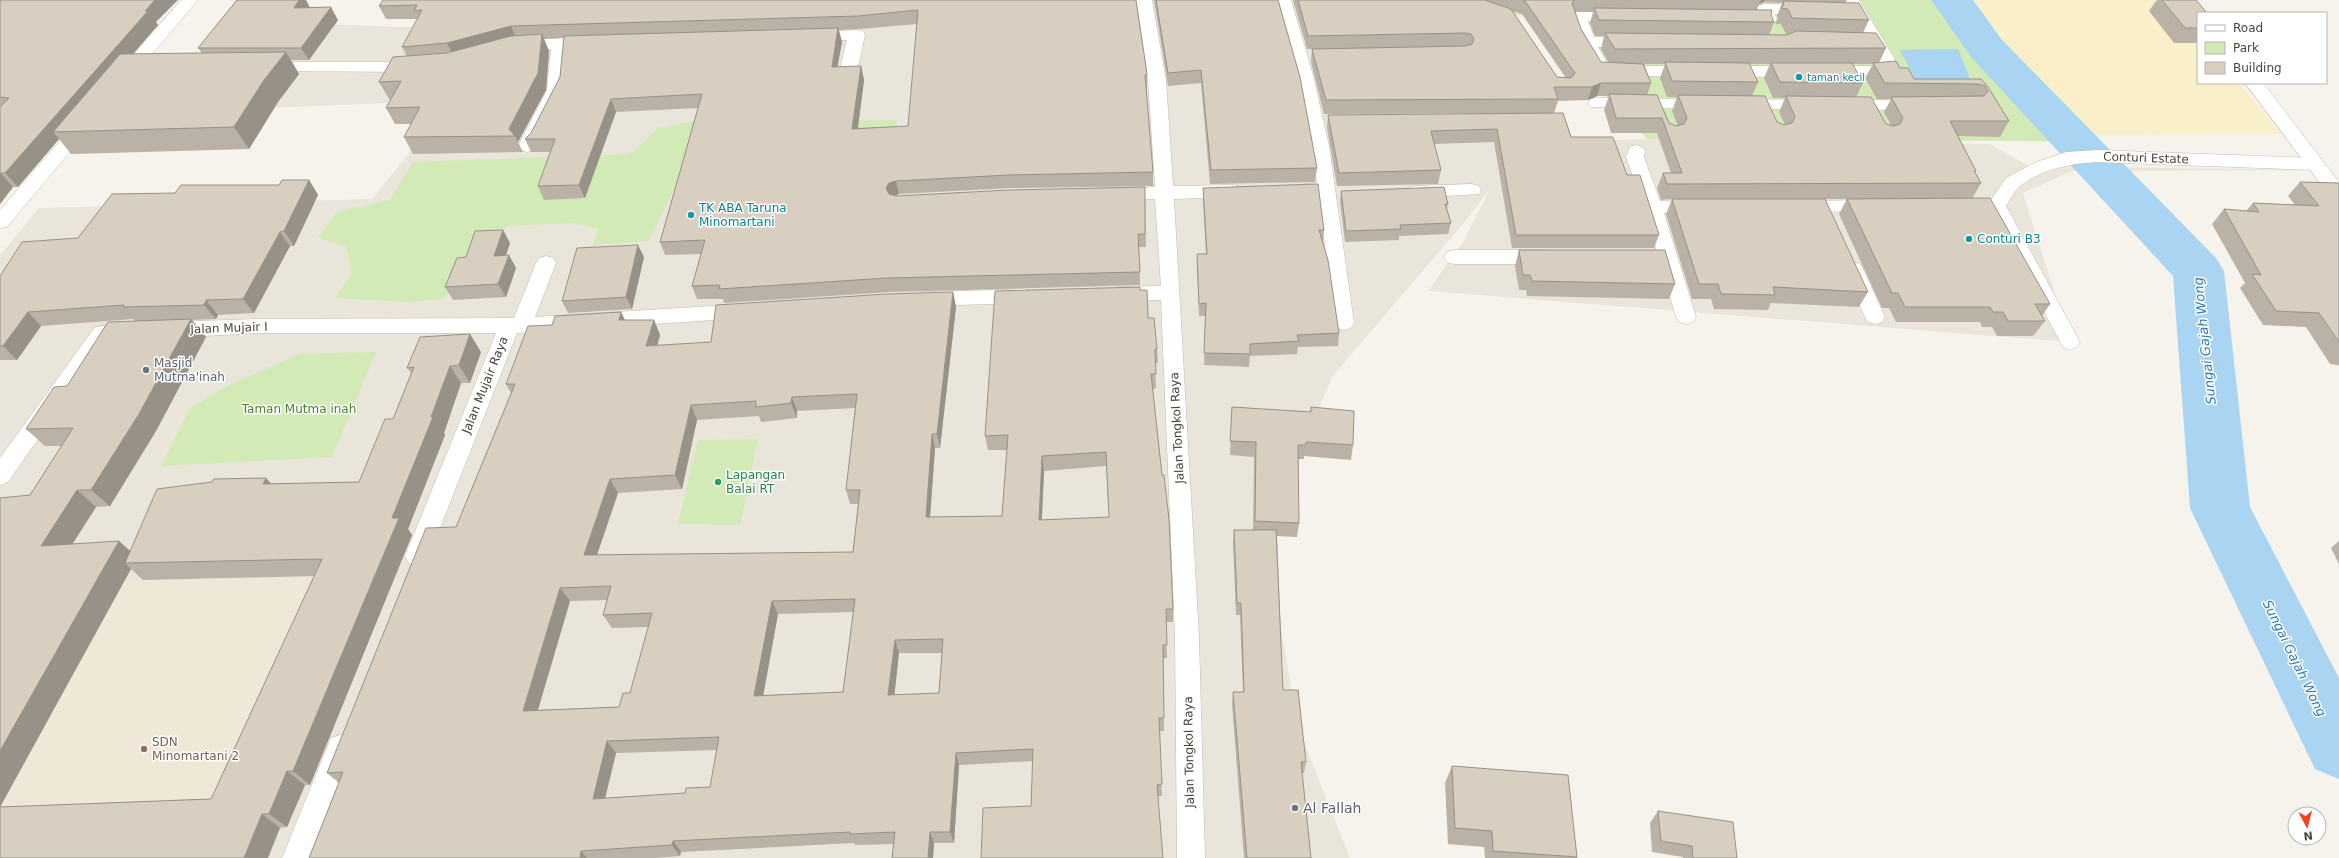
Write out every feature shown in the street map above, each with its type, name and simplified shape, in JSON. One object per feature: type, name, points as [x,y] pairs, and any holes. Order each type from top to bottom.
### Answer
[{"type":"street","points":[[113,90],[190,0]]},
{"type":"street","name":"Jalan Tongkol Raya","points":[[1144,0],[1157,80],[1163,193],[1171,293],[1187,637],[1191,858]]},
{"type":"street","points":[[1283,0],[1307,56],[1323,121],[1332,192],[1344,323]]},
{"type":"street","points":[[1640,17],[1578,16],[1587,42],[1604,71],[1647,72],[1688,64],[1751,72],[1791,65],[1852,72],[1881,72],[1890,66],[1868,42],[1845,8],[1764,9],[1772,26],[1732,18]]},
{"type":"street","points":[[792,37],[857,35],[847,76]]},
{"type":"street","points":[[498,50],[560,43],[610,41]]},
{"type":"street","points":[[1587,42],[1649,43]]},
{"type":"street","points":[[527,146],[556,90],[560,43]]},
{"type":"street","points":[[248,67],[435,66]]},
{"type":"street","points":[[133,67],[155,67]]},
{"type":"street","points":[[1647,72],[1667,122]]},
{"type":"street","points":[[1751,72],[1768,111]]},
{"type":"street","points":[[1852,72],[1874,112]]},
{"type":"street","points":[[2255,84],[2339,195]]},
{"type":"street","points":[[1597,103],[1660,104],[1768,111],[1829,105],[1874,112],[1931,106]]},
{"type":"street","points":[[0,222],[93,113]]},
{"type":"street","points":[[1636,151],[1635,157],[1653,208],[1660,257],[1686,317]]},
{"type":"street","name":"Conturi Estate","points":[[2070,342],[1988,206],[2013,182],[2043,166],[2066,158],[2097,156],[2314,164]]},
{"type":"street","points":[[1272,190],[1332,192]]},
{"type":"street","points":[[1396,192],[1472,190]]},
{"type":"street","points":[[1099,194],[1249,191]]},
{"type":"street","points":[[1824,206],[1833,227]]},
{"type":"street","points":[[1777,207],[1894,206]]},
{"type":"street","points":[[1653,208],[1715,207]]},
{"type":"street","points":[[1846,255],[1875,317]]},
{"type":"street","points":[[1454,257],[1565,257]]},
{"type":"street","points":[[515,326],[546,263]]},
{"type":"street","points":[[1101,294],[1171,293]]},
{"type":"street","points":[[906,300],[1046,296]]},
{"type":"street","name":"Jalan Mujair Raya","points":[[408,578],[515,326],[763,310]]},
{"type":"street","name":"Jalan Mujair I","points":[[0,476],[102,332],[257,326],[515,326]]},
{"type":"street","points":[[296,858],[349,725]]},
{"type":"shaded area","points":[[816,0],[1393,0],[1547,98],[1525,142],[1499,177],[1583,141],[1647,139],[1990,144],[2029,166],[2319,170],[2072,171],[2023,193],[2070,342],[1428,291],[1463,242],[1490,189],[1462,225],[1332,377],[1265,536],[1298,727],[1350,858],[0,858],[0,255],[39,208],[372,199],[406,157],[437,101],[168,112],[277,22],[399,27],[490,25]]},
{"type":"shaded area","name":"SDN Minomartani 2","points":[[365,576],[239,858],[0,858],[0,639],[35,583]]},
{"type":"green space","name":"taman kecil","points":[[1440,0],[1955,0],[2057,141],[1647,139],[1529,16],[1442,10]]},
{"type":"green space","points":[[897,120],[898,138],[694,148],[649,241],[593,245],[598,229],[574,223],[508,226],[492,239],[478,267],[442,299],[406,302],[335,298],[352,273],[346,247],[318,237],[337,212],[390,200],[413,162],[630,154],[658,128],[695,121]]},
{"type":"green space","name":"Taman Mutma inah","points":[[376,352],[332,457],[161,466],[190,408],[229,385],[300,354]]},
{"type":"green space","name":"Lapangan Balai RT","points":[[758,439],[740,525],[678,524],[698,440]]},
{"type":"sand","points":[[1974,0],[2167,0],[2197,35],[2197,84],[2239,84],[2282,134],[2067,135]]},
{"type":"water","points":[[1958,49],[1970,79],[1952,79],[1960,91],[1898,75],[1913,75],[1900,50]]},
{"type":"building","points":[[0,0],[155,0],[145,11],[148,11],[5,173],[0,174],[0,107],[9,98],[0,97]]},
{"type":"building","points":[[237,0],[299,0],[294,8],[331,7],[301,48],[198,48]]},
{"type":"building","points":[[383,0],[1136,0],[1147,75],[1145,75],[1153,172],[1009,175],[896,181],[889,183],[886,188],[889,194],[896,196],[1009,190],[1145,187],[1145,234],[1138,234],[1140,272],[887,278],[719,289],[720,285],[692,286],[705,240],[660,242],[702,94],[611,99],[579,185],[538,186],[555,139],[525,139],[531,133],[560,77],[564,36],[838,28],[832,67],[861,66],[852,129],[908,126],[918,10],[858,16],[511,26],[447,43],[402,47],[422,10],[414,11],[417,5],[379,6]]},
{"type":"building","points":[[1156,0],[1278,0],[1300,77],[1317,168],[1211,170],[1201,70],[1168,73]]},
{"type":"building","points":[[1298,0],[1485,0],[1511,9],[1557,77],[1571,78],[1575,73],[1523,0],[1574,0],[1572,3],[1581,29],[1601,62],[1643,64],[1651,83],[1601,83],[1592,87],[1554,87],[1558,99],[1326,100],[1312,49],[1465,46],[1472,44],[1474,39],[1471,34],[1465,33],[1308,36]]},
{"type":"building","points":[[2162,0],[2196,0],[2206,12],[2197,12],[2197,28],[2185,28]]},
{"type":"building","points":[[1783,1],[1859,3],[1869,20],[1792,18],[1788,9],[1781,8],[1784,5]]},
{"type":"building","points":[[1594,8],[1772,10],[1771,15],[1774,22],[1599,20]]},
{"type":"building","points":[[1796,31],[1876,33],[1886,48],[1615,49],[1605,33],[1787,35]]},
{"type":"building","points":[[542,34],[538,73],[509,129],[515,136],[404,137],[420,107],[386,108],[401,81],[379,82],[393,57],[447,53],[511,36]]},
{"type":"building","points":[[286,52],[264,80],[234,127],[53,132],[120,54]]},
{"type":"building","points":[[1896,61],[1900,68],[1908,68],[1914,79],[1981,79],[1988,87],[2009,121],[1950,121],[1981,183],[1667,184],[1663,173],[1682,173],[1662,118],[1616,118],[1609,94],[1657,95],[1669,123],[1676,126],[1684,124],[1687,118],[1678,95],[1765,96],[1777,122],[1784,125],[1792,123],[1795,117],[1786,96],[1871,97],[1886,124],[1894,126],[1900,124],[1903,118],[1891,97],[1984,96],[1988,92],[1985,86],[1978,84],[1885,83],[1873,63]]},
{"type":"building","points":[[1665,62],[1749,63],[1758,82],[1672,81]]},
{"type":"building","points":[[1771,63],[1852,63],[1863,83],[1780,82]]},
{"type":"building","points":[[1563,113],[1571,137],[1613,137],[1627,175],[1640,175],[1659,235],[1516,235],[1497,129],[1431,131],[1441,170],[1339,173],[1328,115]]},
{"type":"building","points":[[282,180],[309,180],[284,231],[280,232],[243,299],[206,300],[204,305],[123,307],[124,305],[28,312],[3,346],[0,346],[0,276],[22,242],[78,238],[112,194],[175,193],[181,185],[279,185]]},
{"type":"building","points":[[2300,182],[2339,183],[2339,342],[2319,313],[2276,311],[2252,274],[2261,275],[2224,209],[2259,212],[2253,203],[2319,206]]},
{"type":"building","points":[[1318,184],[1324,230],[1319,230],[1328,260],[1339,333],[1297,335],[1299,341],[1250,344],[1250,354],[1204,353],[1206,303],[1199,304],[1197,254],[1207,254],[1203,188]]},
{"type":"building","points":[[1444,187],[1448,204],[1445,204],[1451,223],[1400,225],[1401,229],[1346,231],[1341,191]]},
{"type":"building","points":[[1990,198],[2050,304],[2035,304],[2045,321],[2008,321],[2003,312],[1993,312],[1990,307],[1905,307],[1898,293],[1892,293],[1847,199]]},
{"type":"building","points":[[1672,199],[1825,199],[1868,292],[1773,287],[1775,295],[1721,294],[1718,284],[1699,284]]},
{"type":"building","points":[[503,230],[494,256],[509,255],[498,284],[445,287],[457,258],[466,257],[475,231]]},
{"type":"building","points":[[638,245],[626,297],[562,301],[577,248]]},
{"type":"building","points":[[1519,250],[1665,250],[1675,284],[1532,281],[1530,275],[1523,275]]},
{"type":"building","points":[[1140,287],[1140,290],[1147,290],[1148,318],[1154,318],[1157,349],[1155,349],[1156,374],[1151,374],[1162,475],[1164,475],[1169,519],[1173,609],[1166,609],[1167,645],[1163,645],[1164,718],[1159,718],[1162,784],[1157,785],[1163,858],[981,858],[983,808],[1031,806],[1033,749],[956,753],[950,832],[930,832],[928,858],[892,858],[895,832],[850,834],[850,832],[673,841],[672,845],[581,851],[580,858],[309,858],[343,772],[327,773],[426,528],[456,527],[515,384],[506,384],[528,326],[552,325],[555,316],[621,312],[619,320],[654,320],[646,346],[711,342],[716,305],[887,294],[953,292],[937,434],[932,434],[926,517],[1002,516],[1008,435],[985,436],[995,291]],"holes":[[[857,394],[846,490],[860,490],[853,552],[584,555],[610,479],[675,475],[691,405],[756,401],[756,407],[791,403],[792,397]],[[1106,452],[1109,517],[1039,520],[1042,456]],[[611,586],[603,615],[652,613],[630,693],[623,693],[619,707],[523,711],[560,588]],[[855,599],[843,692],[754,696],[772,601]],[[943,639],[939,693],[888,695],[895,640]],[[719,737],[710,787],[686,788],[685,793],[593,799],[607,741]]]},
{"type":"building","points":[[191,319],[139,414],[91,490],[77,490],[41,546],[119,541],[0,751],[0,498],[30,495],[73,428],[26,429],[54,387],[67,386],[108,322]]},
{"type":"building","points":[[470,334],[459,365],[450,366],[431,417],[433,417],[392,518],[399,518],[293,771],[287,771],[269,814],[262,814],[244,858],[0,858],[0,807],[211,799],[322,559],[125,563],[157,489],[212,482],[214,479],[266,478],[263,484],[359,482],[385,419],[393,419],[414,367],[407,368],[420,337]]},
{"type":"building","points":[[1232,407],[1311,412],[1311,407],[1354,411],[1353,445],[1306,442],[1305,445],[1298,445],[1299,523],[1255,521],[1256,442],[1230,441]]},
{"type":"building","points":[[1234,530],[1276,530],[1283,690],[1298,690],[1306,762],[1301,762],[1311,858],[1247,858],[1233,692],[1244,692],[1241,603],[1237,603]]},
{"type":"building","points":[[1452,766],[1568,775],[1577,857],[1493,851],[1492,831],[1455,828]]},
{"type":"building","points":[[1658,811],[1733,822],[1737,858],[1693,858],[1692,846],[1661,841]]},
{"type":"waterway","name":"Sungai Gajah Wong","points":[[1952,0],[1987,49],[2198,271],[2220,508],[2339,747]]},
{"type":"place","name":"taman kecil","points":[[1799,77]]},
{"type":"place","name":"TK ABA Taruna Minomartani","points":[[691,215]]},
{"type":"place","name":"Conturi B3","points":[[1969,239]]},
{"type":"place","name":"Masjid Mutma'inah","points":[[146,370]]},
{"type":"place","name":"Lapangan Balai RT","points":[[718,482]]},
{"type":"place","name":"SDN Minomartani 2","points":[[144,749]]},
{"type":"place","name":"Al Fallah","points":[[1295,808]]}]
